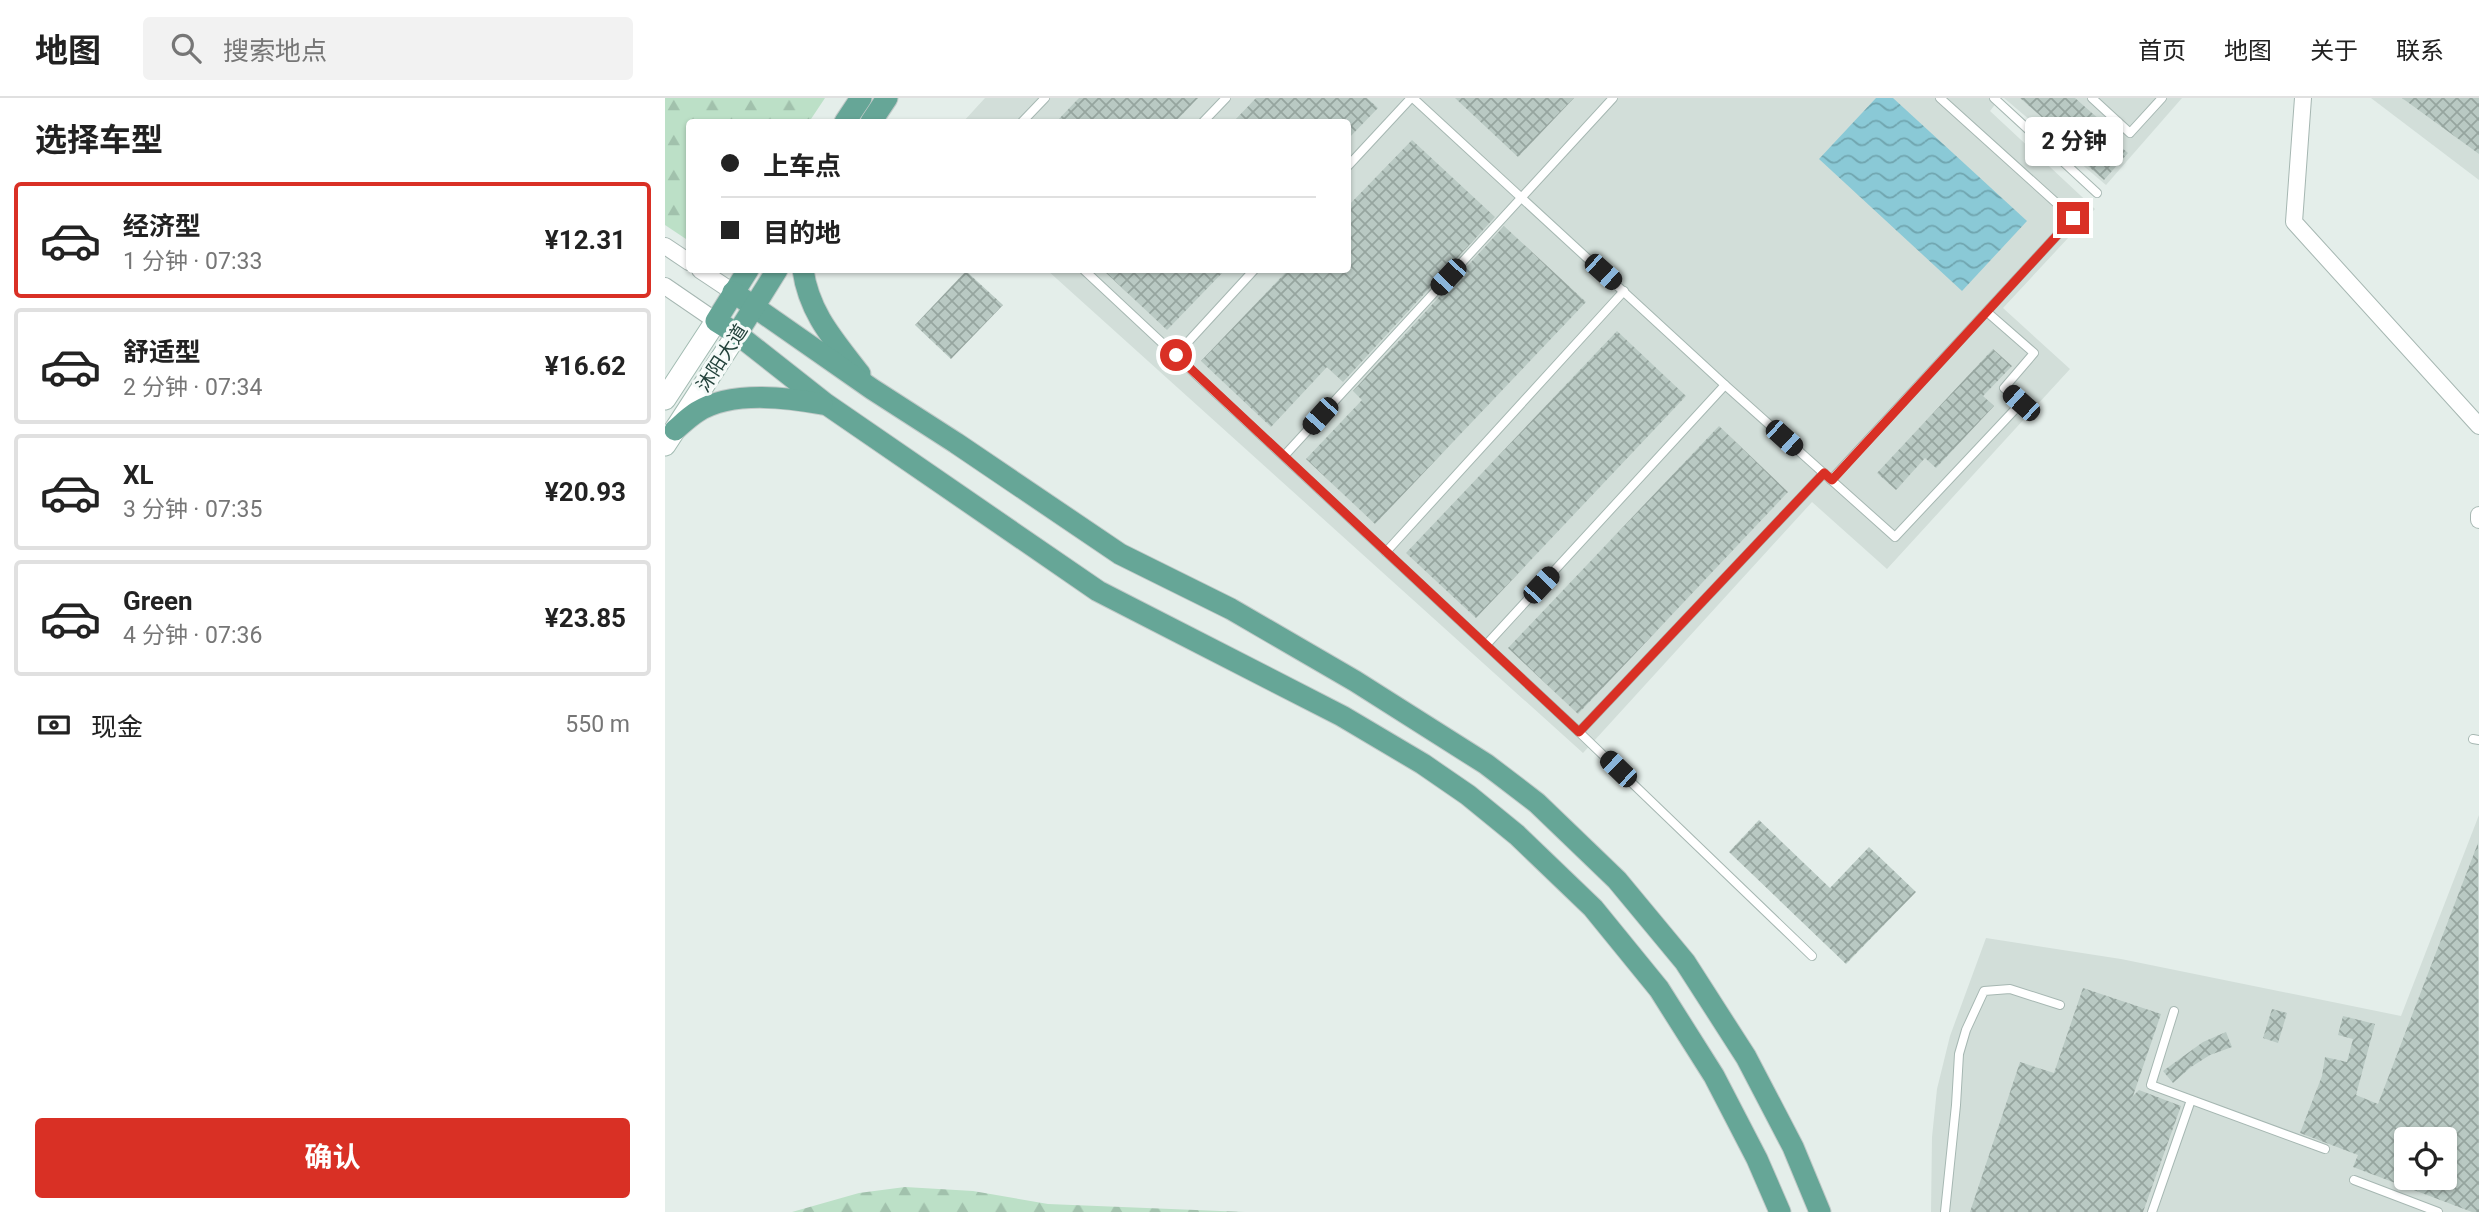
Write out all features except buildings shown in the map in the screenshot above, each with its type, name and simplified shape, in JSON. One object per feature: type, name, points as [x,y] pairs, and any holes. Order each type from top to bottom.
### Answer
[{"type":"main road","points":[[847,119],[861,98]]},
{"type":"main road","points":[[872,119],[887,98]]},
{"type":"main road","name":"沐阳大道","points":[[665,399],[746,273]]},
{"type":"main road","name":"沐阳大道","points":[[670,438],[775,273]]},
{"type":"main road","points":[[804,273],[814,312],[872,389]]},
{"type":"main road","points":[[733,292],[872,389],[1120,554],[1231,609],[1355,681],[1486,764],[1537,803],[1616,880],[1685,962],[1746,1057],[1793,1147],[1820,1212]]},
{"type":"main road","points":[[716,321],[737,334],[826,404],[1098,591],[1342,716],[1423,764],[1468,795],[1517,835],[1593,908],[1660,989],[1714,1076],[1757,1159],[1780,1212]]},
{"type":"main road","points":[[670,438],[698,411],[718,404],[738,400],[787,398],[826,404]]},
{"type":"street","points":[[2303,98],[2294,222],[2479,426]]},
{"type":"street","points":[[665,246],[686,260]]},
{"type":"street","points":[[704,273],[733,292]]},
{"type":"street","points":[[665,286],[716,321]]},
{"type":"lane","points":[[1025,119],[1045,98]]},
{"type":"lane","points":[[1206,119],[1226,98]]},
{"type":"lane","points":[[1351,163],[1412,98],[1895,537],[2021,403],[2004,388],[2034,353],[1987,312]]},
{"type":"lane","points":[[1284,456],[1613,98]]},
{"type":"lane","points":[[1832,480],[2073,218],[1940,98]]},
{"type":"lane","points":[[1994,98],[2097,194]]},
{"type":"lane","points":[[2092,98],[2130,133],[2162,98]]},
{"type":"lane","points":[[1087,273],[1579,732],[1812,956]]},
{"type":"lane","points":[[1176,355],[1251,273]]},
{"type":"lane","points":[[1387,552],[1624,290]]},
{"type":"lane","points":[[1486,645],[1725,385]]},
{"type":"lane","points":[[1579,732],[1824,473]]},
{"type":"lane","points":[[1945,1212],[1959,1054],[1966,1030],[1984,991],[2010,989],[2060,1005]]},
{"type":"lane","points":[[2174,1011],[2151,1085],[2325,1149]]},
{"type":"lane","points":[[2152,1212],[2191,1100]]},
{"type":"lane","points":[[2354,1180],[2438,1212]]},
{"type":"shaded area","points":[[985,98],[2000,98],[1990,111],[2095,209],[2003,308],[2070,369],[1887,569],[1812,502],[1583,753],[1050,273],[1351,273],[1351,119],[966,119]]},
{"type":"shaded area","points":[[2004,98],[2182,98],[2106,185]]},
{"type":"shaded area","points":[[2371,98],[2479,98],[2479,180]]},
{"type":"shaded area","points":[[2479,815],[2479,1212],[1931,1212],[1932,1137],[1937,1089],[1950,1036],[1986,938],[2121,959],[2401,1016]]},
{"type":"green space","points":[[665,98],[825,98],[811,119],[686,119],[686,239],[665,225]]},
{"type":"green space","points":[[905,1187],[973,1191],[1048,1204],[1245,1212],[792,1212],[859,1193]]},
{"type":"water","points":[[1876,98],[1893,98],[2027,221],[1962,291],[1819,159]]},
{"type":"route","points":[[1176,355],[1579,732],[1824,473],[1832,480],[2073,218]]}]
